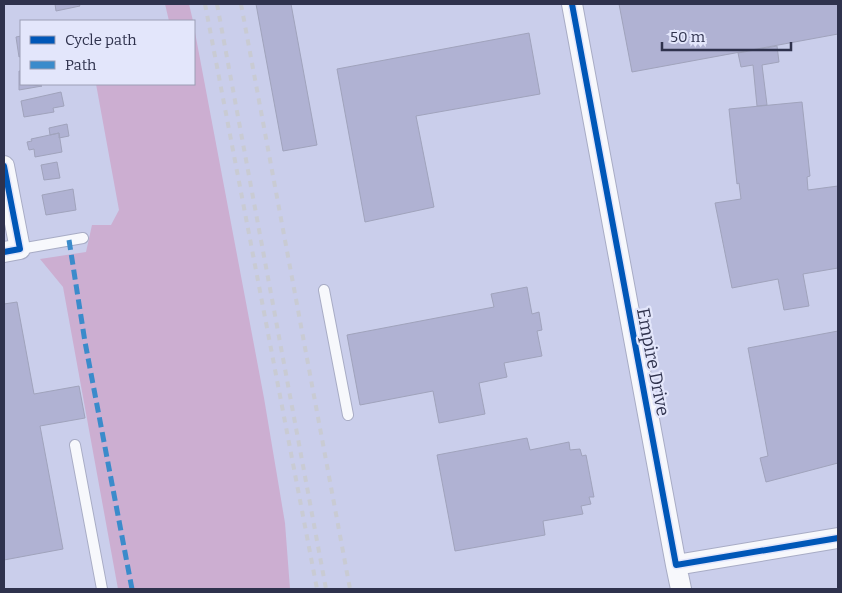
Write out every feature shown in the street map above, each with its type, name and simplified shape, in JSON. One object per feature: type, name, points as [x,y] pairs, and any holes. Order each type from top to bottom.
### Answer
[{"type":"street","name":"Empire Drive","points":[[572,4],[681,589]]},
{"type":"street","points":[[4,166],[12,251]]},
{"type":"street","points":[[676,565],[838,538]]},
{"type":"lane","points":[[12,251],[83,238]]},
{"type":"lane","points":[[324,290],[348,415]]},
{"type":"lane","points":[[75,444],[102,589]]},
{"type":"shaded area","points":[[165,4],[189,4],[193,20],[169,20]]},
{"type":"shaded area","points":[[195,32],[264,398],[285,523],[290,589],[118,589],[63,287],[40,259],[86,252],[92,225],[111,225],[119,210],[96,85],[195,85]]},
{"type":"building","points":[[55,4],[79,4],[80,6],[56,11]]},
{"type":"building","points":[[256,4],[291,4],[317,145],[283,151]]},
{"type":"building","points":[[619,4],[838,4],[838,34],[632,72]]},
{"type":"building","points":[[529,33],[540,94],[416,116],[434,207],[365,222],[337,69]]},
{"type":"building","points":[[20,36],[19,57],[16,37]]},
{"type":"building","points":[[777,46],[779,62],[762,65],[767,105],[757,106],[753,65],[741,67],[738,53]]},
{"type":"building","points":[[19,71],[20,85],[42,86],[19,90]]},
{"type":"building","points":[[61,92],[64,106],[53,108],[54,112],[24,117],[21,101]]},
{"type":"building","points":[[802,102],[810,176],[807,177],[808,190],[838,186],[838,268],[803,274],[809,306],[784,310],[778,279],[732,288],[715,203],[741,199],[739,183],[737,184],[729,109]]},
{"type":"building","points":[[67,124],[69,136],[59,138],[59,133],[50,135],[49,128]]},
{"type":"building","points":[[59,133],[62,152],[35,157],[34,149],[29,150],[27,142],[32,141],[31,139]]},
{"type":"building","points":[[57,162],[60,178],[44,180],[41,165]]},
{"type":"building","points":[[73,189],[76,210],[46,215],[42,195]]},
{"type":"building","points":[[527,287],[532,314],[539,312],[542,330],[537,331],[542,356],[504,363],[507,377],[479,383],[485,414],[439,423],[433,391],[360,405],[347,335],[494,307],[491,294]]},
{"type":"building","points":[[17,302],[34,394],[79,386],[85,418],[40,426],[63,549],[4,560],[4,304]]},
{"type":"building","points":[[838,331],[838,463],[766,482],[760,458],[768,456],[748,348]]},
{"type":"building","points":[[527,438],[530,450],[569,442],[570,450],[580,449],[582,456],[586,455],[594,497],[589,497],[591,504],[581,506],[583,514],[543,521],[545,535],[455,551],[437,455]]},
{"type":"railway","points":[[205,4],[317,589]]},
{"type":"railway","points":[[217,4],[326,589]]},
{"type":"railway","points":[[241,4],[350,589]]},
{"type":"marked path","points":[[69,240],[85,342],[132,589]]},
{"type":"cycle path","points":[[572,4],[676,565],[838,538]]},
{"type":"cycle path","points":[[4,166],[20,249],[4,252]]}]
